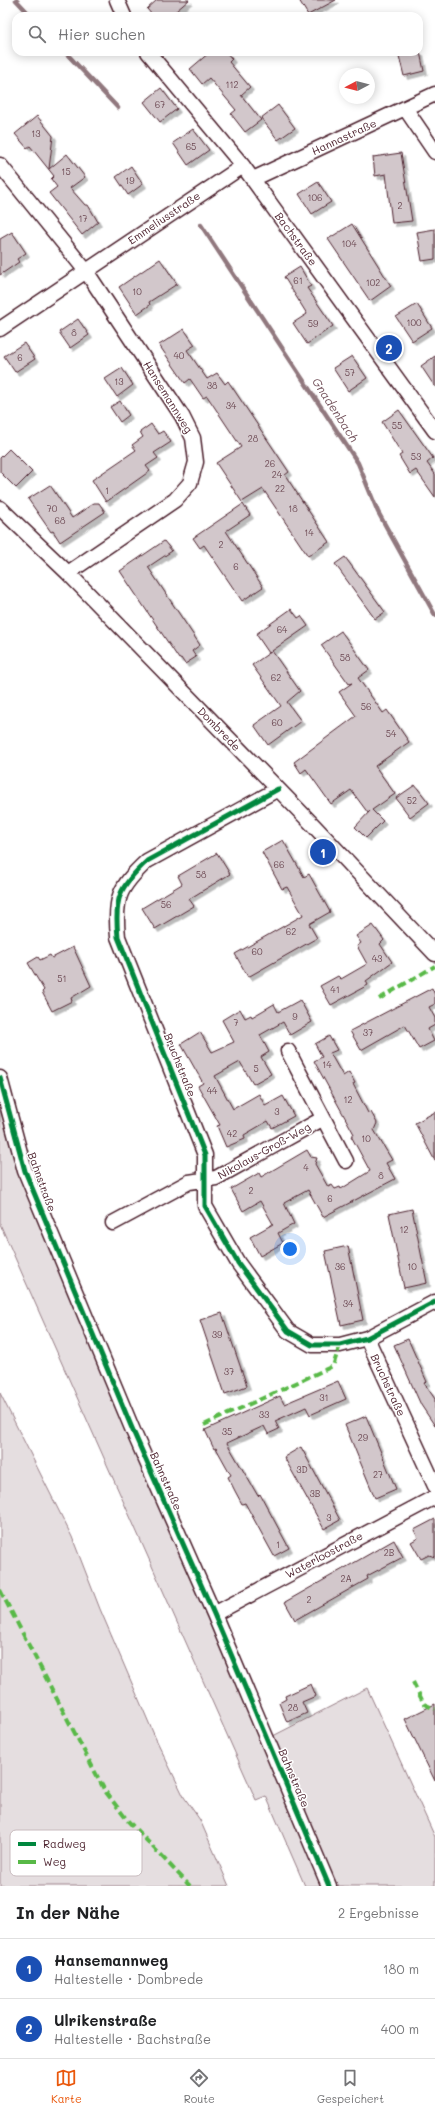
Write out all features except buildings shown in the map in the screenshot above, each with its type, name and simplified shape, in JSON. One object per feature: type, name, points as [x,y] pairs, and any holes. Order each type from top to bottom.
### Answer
[{"type":"street","points":[[117,0],[122,12]]},
{"type":"street","name":"Bachstraße","points":[[151,56],[243,166],[435,431]]},
{"type":"street","name":"Hannastraße","points":[[252,179],[435,94]]},
{"type":"street","points":[[405,108],[435,152]]},
{"type":"street","points":[[0,165],[86,271]]},
{"type":"street","name":"Emmeliusstraße","points":[[0,329],[243,166]]},
{"type":"street","name":"Hansemannweg","points":[[68,573],[175,500],[190,483],[196,462],[193,438],[182,416],[86,271]]},
{"type":"street","name":"Dombrede","points":[[0,508],[68,573],[278,789],[435,954]]},
{"type":"street","name":"Bruchstraße","points":[[278,789],[147,861],[130,877],[119,894],[115,914],[118,937],[205,1155],[205,1206],[238,1262],[288,1331],[312,1345],[340,1345],[366,1338],[435,1486]]},
{"type":"street","name":"Nikolaus-Groß-Weg","points":[[288,1051],[322,1119],[346,1161]]},
{"type":"street","name":"Bahnstraße","points":[[0,1078],[25,1171],[134,1433],[214,1614],[329,1886]]},
{"type":"street","name":"Nikolaus-Groß-Weg","points":[[113,1223],[189,1182],[216,1178],[322,1119]]},
{"type":"street","points":[[366,1338],[435,1302]]},
{"type":"street","name":"Waterloostraße","points":[[214,1614],[435,1497]]},
{"type":"shaded area","points":[[0,1080],[25,1171],[321,1886],[305,1886],[266,1796],[256,1800],[0,1224]]},
{"type":"shaded area","points":[[0,1393],[72,1537],[100,1609],[155,1737],[184,1797],[200,1820],[229,1886],[0,1886]]},
{"type":"shaded area","points":[[367,1688],[435,1837],[435,1886],[334,1886],[271,1737]]},
{"type":"waterway","name":"Gnadenbach","points":[[16,0],[27,12]]},
{"type":"waterway","name":"Gnadenbach","points":[[69,56],[118,108]]},
{"type":"waterway","name":"Gnadenbach","points":[[201,225],[358,463],[378,512],[435,615]]},
{"type":"marked path","points":[[379,999],[435,966]]},
{"type":"marked path","points":[[204,1425],[333,1366],[340,1345]]},
{"type":"marked path","points":[[0,1590],[105,1791],[137,1830]]},
{"type":"marked path","points":[[413,1682],[424,1704],[435,1709]]},
{"type":"marked path","points":[[142,1836],[190,1886]]},
{"type":"cycle path","points":[[278,789],[147,861],[130,878],[120,894],[117,912],[118,937],[205,1155],[205,1206],[238,1263],[288,1331],[312,1345],[340,1345],[367,1338],[435,1302]]},
{"type":"cycle path","points":[[0,1078],[25,1171],[134,1433],[214,1614],[329,1886]]},
{"type":"place","name":"Ulrikenstraße","points":[[389,348]]},
{"type":"place","name":"Hansemannweg","points":[[323,852]]}]
